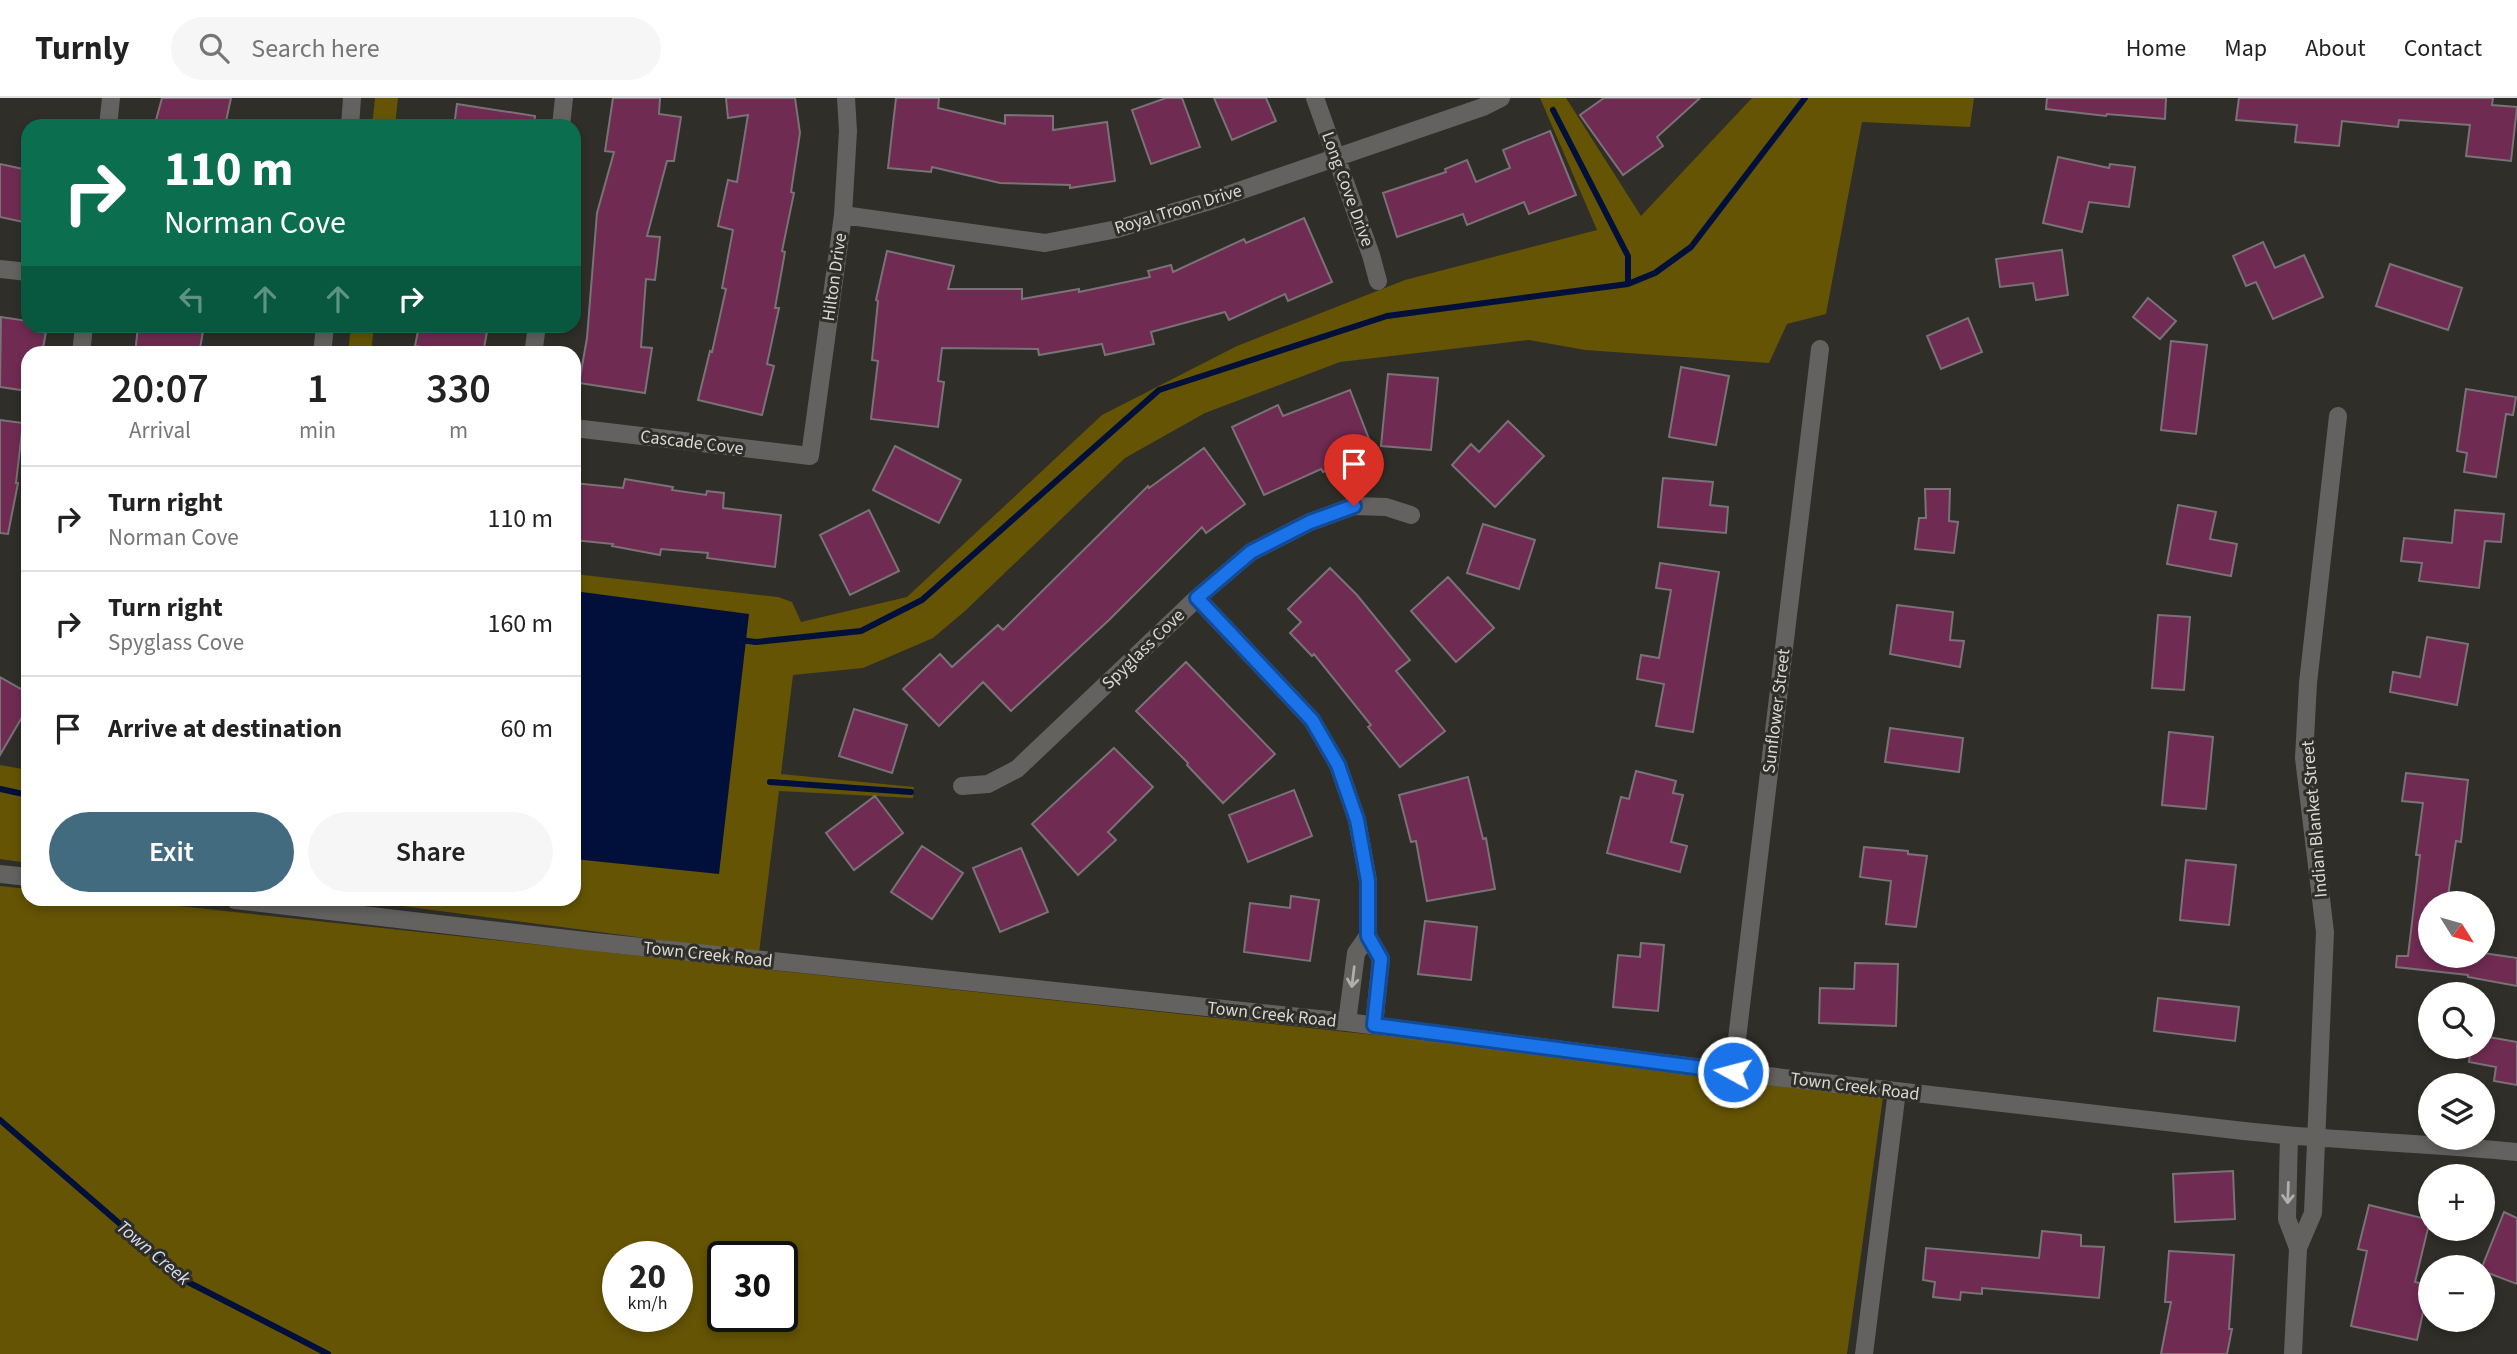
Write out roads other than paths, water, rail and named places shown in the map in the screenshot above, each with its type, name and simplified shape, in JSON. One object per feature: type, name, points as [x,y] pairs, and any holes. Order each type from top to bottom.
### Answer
[{"type":"street","points":[[109,119],[111,98]]},
{"type":"street","points":[[350,119],[352,98]]},
{"type":"street","points":[[562,119],[564,98]]},
{"type":"street","name":"Hilton Drive","points":[[810,456],[843,215],[848,131],[846,98]]},
{"type":"street","name":"Long Cove Drive","points":[[1315,98],[1378,281]]},
{"type":"street","name":"Royal Troon Drive","points":[[843,215],[1045,243],[1118,229],[1207,202],[1337,159],[1502,98]]},
{"type":"street","points":[[0,269],[21,271]]},
{"type":"street","name":"Sunflower Street","points":[[1733,1072],[1819,349]]},
{"type":"street","name":"Indian Blanket Street","points":[[2298,1248],[2313,1213],[2325,932],[2304,758],[2308,682],[2338,416]]},
{"type":"street","name":"Cascade Cove","points":[[581,429],[810,456]]},
{"type":"street","name":"Spyglass Cove","points":[[962,786],[988,784],[1017,769],[1197,598],[1251,552],[1310,522],[1354,506],[1386,507],[1411,515]]},
{"type":"street","points":[[1197,598],[1312,720],[1338,765],[1357,820],[1368,881],[1368,936],[1381,959],[1374,1025]]},
{"type":"street","points":[[0,874],[21,876]]},
{"type":"street","name":"Town Creek Road","points":[[301,906],[585,941],[1374,1025],[1733,1072],[2289,1136],[2517,1152]]},
{"type":"street","points":[[1347,1022],[1356,953],[1368,936]]},
{"type":"street","points":[[1864,1354],[1897,1091]]},
{"type":"street","points":[[2289,1136],[2287,1219],[2298,1248],[2293,1354]]},
{"type":"water","points":[[581,592],[749,614],[719,874],[581,860]]},
{"type":"waterway","points":[[740,640],[756,642],[861,631],[922,600],[1159,390],[1387,316],[1628,284],[1655,273],[1691,247],[1805,98]]},
{"type":"waterway","points":[[1553,110],[1628,256],[1628,284]]},
{"type":"waterway","points":[[770,782],[911,792]]},
{"type":"waterway","points":[[0,789],[21,794]]},
{"type":"waterway","name":"Town Creek","points":[[0,1120],[186,1281],[328,1354]]}]
